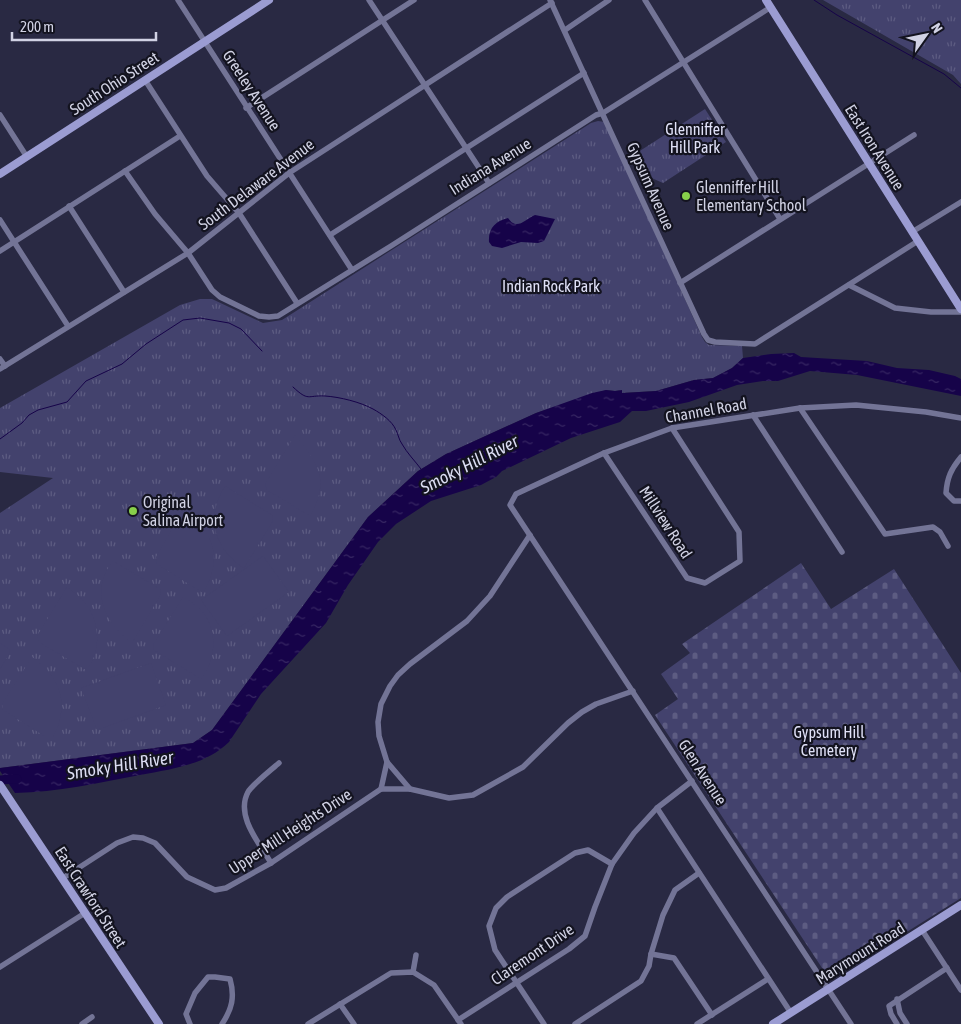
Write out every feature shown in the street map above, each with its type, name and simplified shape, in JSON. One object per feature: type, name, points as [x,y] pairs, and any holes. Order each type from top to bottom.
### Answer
[{"type":"street","name":"Greeley Avenue","points":[[178,0],[352,270]]},
{"type":"street","name":"South Ohio Street","points":[[0,174],[269,0]]},
{"type":"street","points":[[369,0],[489,182]]},
{"type":"street","points":[[246,108],[414,0]]},
{"type":"street","points":[[565,30],[609,0]]},
{"type":"street","points":[[645,0],[780,219]]},
{"type":"street","name":"East Iron Avenue","points":[[766,0],[961,311]]},
{"type":"street","name":"Gypsum Avenue","points":[[551,2],[708,340],[756,344],[849,285]]},
{"type":"street","name":"South Delaware Avenue","points":[[2,368],[188,253],[289,172],[551,2]]},
{"type":"street","name":"Indiana Avenue","points":[[188,253],[212,290],[220,297],[259,316],[269,318],[278,316],[596,115],[603,113],[771,8]]},
{"type":"street","points":[[330,235],[584,72]]},
{"type":"street","points":[[145,80],[207,176],[239,214],[296,303]]},
{"type":"street","points":[[0,115],[26,156]]},
{"type":"street","points":[[680,283],[914,135]]},
{"type":"street","points":[[0,251],[180,136]]},
{"type":"street","points":[[125,171],[155,214],[188,253]]},
{"type":"street","points":[[912,232],[961,202]]},
{"type":"street","points":[[69,206],[124,292]]},
{"type":"street","points":[[0,220],[68,326]]},
{"type":"street","points":[[849,285],[918,240]]},
{"type":"street","points":[[849,285],[895,308],[931,312],[961,311]]},
{"type":"street","points":[[0,359],[2,368]]},
{"type":"street","name":"Channel Road","points":[[530,535],[510,505],[516,494],[604,453],[672,428],[800,408],[856,406],[926,412],[961,418]]},
{"type":"street","points":[[800,408],[884,534],[933,527],[940,532],[948,546]]},
{"type":"street","points":[[753,415],[842,552]]},
{"type":"street","name":"Millview Road","points":[[604,453],[687,578],[705,583],[740,561],[739,532],[672,428]]},
{"type":"street","points":[[961,457],[947,478],[946,493],[954,501],[961,502]]},
{"type":"street","points":[[410,789],[387,762],[379,736],[378,722],[381,704],[398,674],[467,621],[490,596],[530,535]]},
{"type":"street","name":"Glen Avenue","points":[[530,535],[851,1024]]},
{"type":"street","points":[[387,762],[381,789],[410,789],[449,798],[474,795],[523,768],[568,723],[582,712],[596,704],[633,691]]},
{"type":"street","points":[[271,863],[246,820],[244,807],[248,792],[279,763]]},
{"type":"street","name":"Claremont Drive","points":[[459,1022],[569,949],[585,936],[612,864],[634,833],[657,808],[692,781]]},
{"type":"street","name":"East Crawford Street","points":[[0,785],[159,1024]]},
{"type":"street","name":"Upper Mill Heights Drive","points":[[62,878],[117,843],[133,837],[143,838],[155,843],[187,877],[215,890],[226,888],[271,863],[381,789]]},
{"type":"street","points":[[657,808],[791,1012]]},
{"type":"street","points":[[544,1024],[495,950],[489,926],[496,908],[507,897],[575,853],[588,850],[612,864]]},
{"type":"street","points":[[575,1024],[641,981],[649,966],[663,915],[675,890],[699,873]]},
{"type":"street","name":"Marymount Road","points":[[773,1024],[961,905]]},
{"type":"street","points":[[0,967],[85,913]]},
{"type":"street","points":[[922,930],[961,990]]},
{"type":"street","points":[[651,954],[674,958],[712,1015]]},
{"type":"street","points":[[413,972],[416,955]]},
{"type":"street","points":[[897,1024],[889,1006],[946,968]]},
{"type":"street","points":[[308,1024],[391,973],[413,972],[434,985],[459,1022]]},
{"type":"street","points":[[190,1024],[186,1014],[195,993],[208,977],[215,977],[230,979],[233,991],[230,1013],[222,1024]]},
{"type":"street","points":[[697,1024],[768,979]]},
{"type":"street","points":[[897,999],[900,1013],[907,1024]]},
{"type":"street","points":[[340,1004],[354,1024]]},
{"type":"street","points":[[82,1024],[92,1017]]},
{"type":"green space","points":[[823,0],[961,0],[961,84],[953,75]]},
{"type":"green space","name":"Glenniffer Hill Park","points":[[705,109],[726,142],[663,183],[640,173],[632,156]]},
{"type":"green space","name":"Indian Rock Park","points":[[605,122],[705,342],[709,345],[742,346],[743,358],[732,368],[713,378],[694,380],[656,391],[622,393],[622,390],[606,390],[536,413],[446,454],[418,471],[368,517],[212,730],[193,743],[0,768],[0,513],[53,478],[0,472],[0,408],[180,305],[200,299],[212,299],[263,323],[282,320],[591,123]]},
{"type":"green space","points":[[295,435],[316,464],[319,473],[319,493],[310,516],[267,490],[265,484]]},
{"type":"green space","points":[[225,486],[272,515],[273,521],[244,568],[226,552],[216,532],[214,521],[215,509]]},
{"type":"green space","points":[[183,510],[202,527],[209,537],[212,547],[213,569],[203,593],[157,564],[156,557]]},
{"type":"green space","points":[[263,556],[289,592],[227,636],[201,600]]},
{"type":"green space","points":[[113,561],[160,589],[161,594],[132,643],[114,626],[103,606],[101,595],[102,583]]},
{"type":"green space","name":"Gypsum Hill Cemetery","points":[[801,563],[831,609],[894,569],[961,673],[961,898],[830,980],[655,715],[678,699],[661,674],[690,653],[682,644]]},
{"type":"green space","points":[[67,587],[85,603],[94,619],[97,646],[95,655],[86,670],[39,642],[37,636]]},
{"type":"green space","points":[[183,597],[203,612],[212,631],[212,656],[201,679],[154,650],[153,645]]},
{"type":"green space","points":[[0,643],[9,649],[10,653],[0,669]]},
{"type":"green space","points":[[32,657],[50,673],[60,692],[61,714],[53,737],[46,737],[3,710],[2,704]]},
{"type":"green space","points":[[151,663],[166,705],[97,730],[81,688]]},
{"type":"water","points":[[535,215],[555,219],[544,241],[538,243],[521,242],[502,248],[492,246],[489,242],[491,229],[500,221],[508,218],[514,224],[518,224]]},
{"type":"water","points":[[794,353],[801,357],[867,361],[897,368],[929,370],[955,376],[961,379],[961,396],[857,375],[810,371],[778,381],[737,385],[689,402],[646,411],[632,411],[620,422],[571,438],[502,471],[496,477],[481,485],[431,501],[396,524],[378,542],[348,585],[326,623],[261,694],[229,742],[210,756],[188,765],[164,771],[47,791],[15,793],[0,771],[0,768],[193,743],[212,730],[368,517],[418,471],[446,454],[536,413],[592,393],[606,390],[622,390],[622,393],[656,391],[694,380],[713,378],[732,368],[743,358]]},
{"type":"waterway","points":[[814,0],[837,15],[944,74],[961,88]]},
{"type":"waterway","points":[[0,439],[38,410],[67,402],[86,381],[122,364],[146,344],[183,320],[200,318],[229,323],[241,329],[262,351]]},
{"type":"waterway","points":[[293,387],[308,397],[325,396],[343,399],[362,404],[380,413],[392,424],[400,441],[421,469]]},
{"type":"waterway","name":"Smoky Hill River","points":[[0,780],[17,779]]},
{"type":"place","name":"Glenniffer Hill Elementary School","points":[[686,196]]},
{"type":"place","name":"Original Salina Airport","points":[[133,511]]}]
